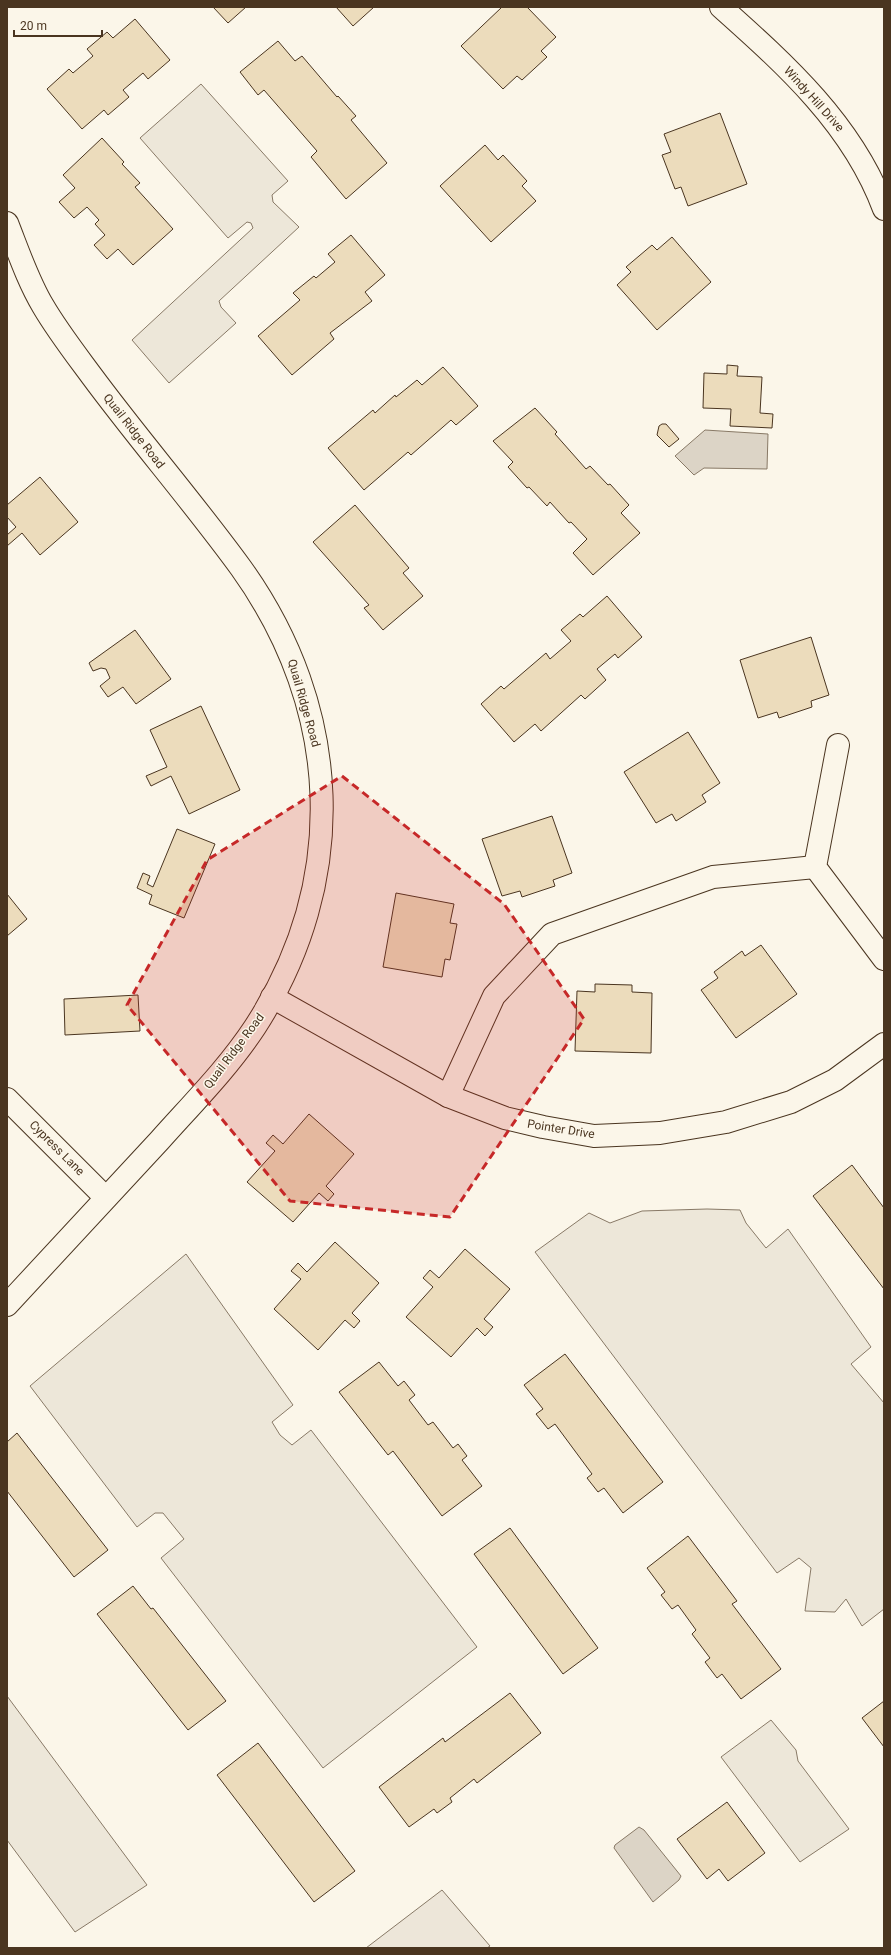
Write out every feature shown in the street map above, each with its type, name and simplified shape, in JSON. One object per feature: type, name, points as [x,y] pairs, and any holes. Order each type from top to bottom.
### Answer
[{"type":"street","name":"Windy Hill Drive","points":[[721,7],[767,48],[815,97],[843,130],[866,167],[884,209]]},
{"type":"street","name":"Quail Ridge Road","points":[[7,224],[40,302],[57,329],[113,406],[242,569],[265,605],[290,654],[303,689],[319,756],[322,780],[322,835],[316,880],[306,920],[289,967],[272,998],[254,1028],[214,1081],[105,1197],[7,1306]]},
{"type":"street","points":[[838,744],[815,867],[884,959]]},
{"type":"street","points":[[448,1096],[494,996],[552,934],[713,877],[815,867]]},
{"type":"street","name":"Pointer Drive","points":[[272,998],[448,1096],[505,1118],[543,1127],[594,1136],[660,1133],[726,1122],[791,1102],[835,1080],[884,1044]]},
{"type":"street","name":"Cypress Lane","points":[[7,1099],[105,1197]]},
{"type":"highlighted area","points":[[342,776],[504,904],[584,1019],[450,1217],[290,1201],[127,1005],[207,860]]},
{"type":"shaded area","points":[[201,84],[288,181],[272,195],[273,202],[299,227],[219,301],[221,307],[236,323],[169,383],[132,340],[253,228],[251,223],[247,222],[228,238],[140,138]]},
{"type":"shaded area","points":[[705,430],[768,434],[767,469],[704,468],[694,475],[675,456]]},
{"type":"shaded area","points":[[707,1209],[740,1210],[746,1223],[766,1248],[788,1229],[871,1347],[851,1364],[884,1403],[884,1609],[862,1626],[846,1599],[835,1612],[805,1611],[811,1568],[799,1558],[777,1573],[535,1252],[589,1213],[610,1223],[642,1211]]},
{"type":"shaded area","points":[[186,1254],[293,1405],[272,1422],[280,1435],[292,1445],[311,1430],[477,1647],[323,1768],[161,1558],[184,1539],[163,1513],[155,1513],[137,1527],[30,1386]]},
{"type":"shaded area","points":[[7,1696],[147,1885],[75,1932],[7,1840]]},
{"type":"shaded area","points":[[771,1720],[796,1750],[798,1761],[849,1829],[800,1862],[721,1757]]},
{"type":"shaded area","points":[[639,1827],[644,1830],[681,1876],[679,1880],[653,1902],[614,1848],[615,1845]]},
{"type":"shaded area","points":[[442,1890],[490,1946],[487,1948],[366,1948]]},
{"type":"building","points":[[213,7],[246,7],[228,23]]},
{"type":"building","points":[[336,7],[374,7],[353,26]]},
{"type":"building","points":[[502,7],[527,7],[556,37],[541,51],[547,57],[522,80],[517,76],[503,89],[461,46]]},
{"type":"building","points":[[135,19],[170,60],[148,79],[143,73],[123,90],[129,97],[108,115],[104,110],[82,129],[47,89],[69,69],[73,73],[93,56],[87,49],[107,32],[113,38]]},
{"type":"building","points":[[278,41],[295,61],[302,56],[337,97],[338,96],[356,116],[351,120],[387,163],[346,199],[311,157],[317,151],[264,90],[258,95],[240,72]]},
{"type":"building","points":[[720,113],[747,184],[688,206],[681,187],[675,189],[662,155],[671,152],[664,134]]},
{"type":"building","points":[[102,138],[124,162],[122,164],[140,183],[135,187],[173,229],[133,265],[118,249],[107,259],[94,245],[105,235],[95,224],[99,220],[87,207],[74,218],[59,202],[75,188],[63,175]]},
{"type":"building","points":[[485,145],[498,160],[503,155],[527,181],[522,186],[536,201],[491,242],[440,186]]},
{"type":"building","points":[[351,235],[385,275],[365,292],[372,301],[330,333],[334,339],[292,375],[258,336],[300,300],[293,293],[314,276],[316,278],[335,262],[328,254]]},
{"type":"building","points":[[672,237],[711,282],[657,330],[617,285],[631,272],[626,267],[652,245],[657,250]]},
{"type":"building","points":[[727,365],[738,366],[737,376],[762,377],[760,413],[773,414],[772,428],[730,426],[731,409],[703,408],[704,373],[727,374]]},
{"type":"building","points":[[443,367],[478,406],[456,425],[451,420],[411,455],[408,452],[364,490],[328,448],[373,410],[375,413],[395,395],[396,397],[417,380],[422,385]]},
{"type":"building","points":[[535,408],[557,432],[555,434],[586,469],[590,466],[608,485],[610,484],[629,505],[621,513],[640,533],[593,575],[573,553],[587,539],[571,522],[569,523],[550,502],[547,506],[529,487],[527,488],[508,467],[513,462],[493,441]]},
{"type":"building","points":[[666,424],[679,439],[669,447],[657,435],[659,426]]},
{"type":"building","points":[[40,477],[78,522],[40,555],[22,533],[7,546],[7,535],[16,527],[7,517],[7,505]]},
{"type":"building","points":[[355,505],[409,568],[403,573],[423,596],[383,630],[364,608],[369,605],[313,542]]},
{"type":"building","points":[[607,596],[642,637],[618,658],[615,654],[597,669],[606,680],[585,699],[581,695],[541,731],[535,724],[514,742],[481,704],[501,686],[504,689],[546,653],[550,659],[571,641],[561,630],[580,614],[583,617]]},
{"type":"building","points":[[135,630],[171,679],[136,704],[123,687],[108,697],[100,686],[110,678],[106,669],[101,668],[93,671],[89,663]]},
{"type":"building","points":[[811,637],[829,695],[811,701],[812,707],[779,718],[777,712],[758,718],[740,660]]},
{"type":"building","points":[[201,706],[240,790],[189,814],[171,776],[151,786],[146,776],[167,767],[150,730]]},
{"type":"building","points":[[688,732],[720,783],[702,795],[706,802],[676,821],[672,814],[656,823],[624,772]]},
{"type":"building","points":[[552,816],[572,873],[553,880],[555,886],[522,897],[520,891],[502,896],[482,839]]},
{"type":"building","points":[[177,829],[215,844],[184,918],[149,904],[152,895],[137,888],[143,873],[150,876],[147,884],[153,887]]},
{"type":"building","points":[[396,893],[454,904],[450,923],[457,924],[450,960],[445,959],[442,977],[383,967]]},
{"type":"building","points":[[7,894],[27,919],[7,936]]},
{"type":"building","points":[[761,945],[797,994],[736,1038],[701,990],[718,978],[714,972],[742,951],[745,956]]},
{"type":"building","points":[[595,984],[632,985],[632,992],[652,993],[651,1053],[575,1051],[577,991],[595,992]]},
{"type":"building","points":[[138,995],[140,1031],[65,1035],[64,999]]},
{"type":"building","points":[[309,1114],[354,1154],[326,1186],[334,1194],[328,1201],[319,1193],[293,1222],[247,1182],[275,1151],[266,1143],[273,1135],[283,1144]]},
{"type":"building","points":[[852,1165],[884,1208],[884,1289],[813,1196]]},
{"type":"building","points":[[335,1242],[379,1283],[352,1313],[360,1321],[354,1328],[345,1320],[318,1350],[274,1309],[301,1279],[291,1271],[298,1263],[307,1272]]},
{"type":"building","points":[[465,1249],[510,1289],[484,1319],[493,1327],[485,1336],[477,1328],[451,1357],[406,1317],[433,1287],[423,1278],[430,1270],[439,1278]]},
{"type":"building","points":[[565,1354],[663,1482],[623,1513],[604,1488],[598,1492],[587,1478],[592,1474],[555,1424],[548,1429],[536,1414],[543,1409],[524,1385]]},
{"type":"building","points":[[379,1362],[398,1386],[404,1381],[415,1395],[409,1400],[428,1425],[433,1422],[453,1448],[458,1444],[467,1456],[462,1460],[482,1486],[442,1516],[393,1451],[388,1455],[339,1392]]},
{"type":"building","points":[[17,1433],[108,1550],[74,1577],[7,1491],[7,1442]]},
{"type":"building","points":[[510,1528],[598,1648],[563,1674],[474,1554]]},
{"type":"building","points":[[688,1536],[737,1601],[732,1604],[781,1669],[741,1699],[722,1674],[717,1678],[705,1662],[710,1658],[692,1634],[696,1630],[678,1605],[672,1609],[661,1595],[665,1592],[647,1568]]},
{"type":"building","points":[[133,1586],[151,1609],[153,1608],[226,1701],[188,1730],[97,1614]]},
{"type":"building","points":[[510,1693],[541,1733],[477,1783],[474,1779],[450,1798],[452,1802],[437,1813],[434,1809],[409,1827],[379,1787],[443,1738],[445,1742]]},
{"type":"building","points":[[884,1701],[884,1747],[862,1718]]},
{"type":"building","points":[[258,1743],[355,1871],[314,1902],[217,1775]]},
{"type":"building","points":[[727,1802],[765,1853],[728,1881],[719,1869],[707,1879],[677,1839]]}]
